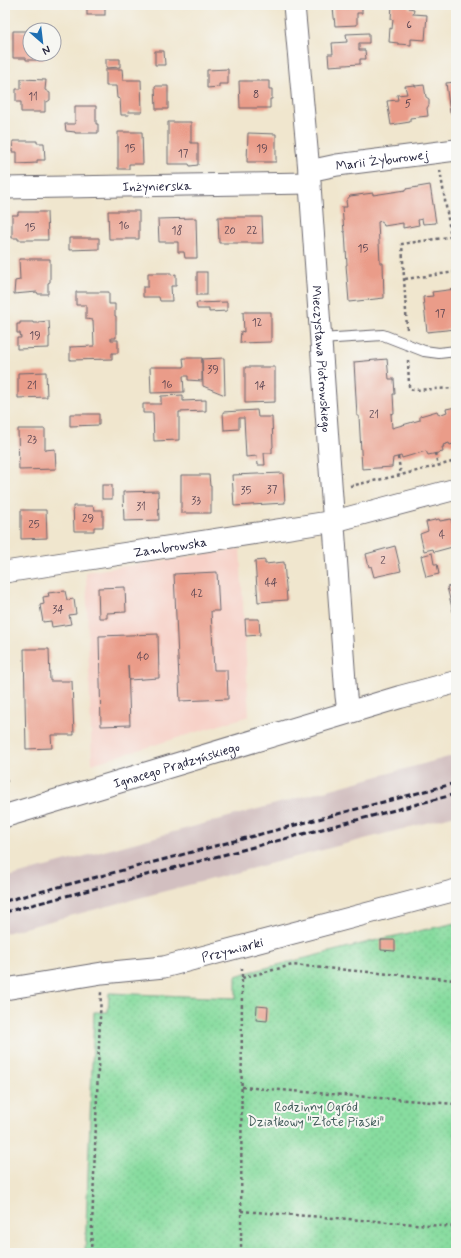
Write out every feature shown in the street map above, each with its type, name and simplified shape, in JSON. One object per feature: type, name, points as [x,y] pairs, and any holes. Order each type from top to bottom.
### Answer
[{"type":"street","name":"Mieczysława Piotrowskiego","points":[[294,5],[309,177],[348,712]]},
{"type":"street","name":"Marii Żyburowej","points":[[309,177],[337,165],[447,151]]},
{"type":"street","name":"Inżynierska","points":[[5,188],[309,177]]},
{"type":"street","name":"Zambrowska","points":[[5,572],[335,521],[456,489]]},
{"type":"street","name":"Ignacego Prądzyńskiego","points":[[5,816],[348,712],[456,682]]},
{"type":"street","name":"Przymiarki","points":[[5,989],[102,973],[164,967],[456,890]]},
{"type":"lane","points":[[320,339],[383,335],[424,351],[438,353],[456,351]]},
{"type":"path","points":[[447,151],[451,237]]},
{"type":"path","points":[[456,236],[402,244],[410,389],[456,388]]},
{"type":"path","points":[[405,279],[456,272]]},
{"type":"path","points":[[435,453],[438,466]]},
{"type":"path","points":[[398,457],[401,475]]},
{"type":"path","points":[[344,488],[456,461]]},
{"type":"path","points":[[5,781],[10,780]]},
{"type":"path","points":[[241,1253],[242,947]]},
{"type":"path","points":[[242,978],[292,965],[456,980]]},
{"type":"path","points":[[91,1253],[102,973]]},
{"type":"path","points":[[242,1087],[456,1104]]},
{"type":"path","points":[[241,1211],[456,1227]]},
{"type":"shaded area","points":[[240,549],[249,716],[92,764],[86,572]]},
{"type":"shaded area","points":[[456,755],[456,815],[5,933],[5,878]]},
{"type":"green space","name":"Rodzinny Ogród Działkowy \"Złote Piaski\"","points":[[456,923],[456,1253],[85,1253],[94,1012],[108,1012],[109,993],[236,998],[236,976],[381,939]]},
{"type":"building","points":[[87,5],[105,5],[105,15],[87,15]]},
{"type":"building","points":[[330,5],[362,5],[362,13],[357,13],[357,25],[335,26],[333,8],[330,8]]},
{"type":"building","points":[[392,5],[409,5],[409,8],[414,9],[413,14],[427,15],[425,40],[411,39],[411,45],[389,42],[390,28],[392,29],[393,19],[391,19]]},
{"type":"building","points":[[13,31],[22,31],[22,58],[13,58]]},
{"type":"building","points":[[369,33],[369,43],[359,43],[359,50],[365,50],[366,59],[360,59],[360,64],[329,66],[328,54],[333,54],[332,43],[347,42],[346,34]]},
{"type":"building","points":[[155,51],[164,51],[165,65],[155,65]]},
{"type":"building","points":[[106,59],[120,59],[120,67],[106,68]]},
{"type":"building","points":[[106,69],[122,69],[123,80],[141,80],[142,112],[128,112],[129,115],[121,115],[120,99],[117,98],[116,86],[106,86]]},
{"type":"building","points":[[228,69],[228,84],[219,84],[219,87],[207,88],[207,70]]},
{"type":"building","points":[[21,79],[46,80],[45,90],[50,93],[50,100],[45,102],[45,112],[21,112],[21,102],[16,102],[16,89],[21,89]]},
{"type":"building","points":[[239,81],[269,81],[269,89],[272,89],[270,108],[240,108]]},
{"type":"building","points":[[456,82],[456,112],[450,113],[446,83]]},
{"type":"building","points":[[424,85],[426,97],[429,99],[429,105],[427,108],[428,116],[410,118],[410,122],[391,125],[387,101],[398,100],[397,95],[407,94],[405,86]]},
{"type":"building","points":[[155,86],[168,86],[168,109],[156,109]]},
{"type":"building","points":[[75,106],[96,106],[96,124],[98,124],[98,133],[75,133],[66,131],[65,124],[75,124]]},
{"type":"building","points":[[168,122],[191,122],[191,143],[198,143],[198,165],[190,166],[189,164],[168,164]]},
{"type":"building","points":[[118,132],[142,132],[143,164],[129,164],[129,169],[118,169]]},
{"type":"building","points":[[248,133],[276,134],[276,162],[247,162]]},
{"type":"building","points":[[13,141],[37,141],[37,143],[44,143],[45,160],[37,160],[37,163],[17,164],[17,152],[12,152]]},
{"type":"building","points":[[430,185],[436,223],[423,224],[422,219],[418,220],[419,225],[403,228],[403,223],[384,226],[382,221],[378,222],[380,263],[383,263],[384,298],[349,302],[342,207],[347,207],[346,201],[350,196],[373,193],[373,195]]},
{"type":"building","points":[[108,211],[139,211],[139,239],[109,239]]},
{"type":"building","points":[[18,212],[47,212],[48,240],[18,240],[18,238],[12,238],[12,215],[18,215]]},
{"type":"building","points":[[218,217],[262,217],[263,243],[219,243]]},
{"type":"building","points":[[196,218],[197,258],[185,258],[184,252],[178,252],[178,242],[159,242],[158,219]]},
{"type":"building","points":[[69,238],[99,238],[99,249],[69,250]]},
{"type":"building","points":[[19,259],[50,259],[50,282],[48,283],[48,294],[38,294],[37,292],[14,294],[15,281],[20,280]]},
{"type":"building","points":[[197,272],[207,272],[207,295],[197,295]]},
{"type":"building","points":[[148,273],[176,274],[176,286],[171,286],[172,301],[160,301],[159,297],[143,297],[143,287],[148,287]]},
{"type":"building","points":[[456,289],[456,329],[427,332],[423,297],[433,296],[432,292]]},
{"type":"building","points":[[76,292],[109,292],[109,304],[115,304],[116,316],[116,338],[111,338],[111,340],[118,340],[118,353],[112,353],[112,359],[70,360],[70,347],[94,346],[93,320],[86,319],[86,305],[76,305]]},
{"type":"building","points":[[227,302],[227,311],[209,312],[209,309],[197,309],[196,303]]},
{"type":"building","points":[[243,312],[271,312],[271,342],[240,343],[241,331],[244,332]]},
{"type":"building","points":[[49,321],[49,348],[17,349],[17,338],[21,338],[20,333],[17,333],[17,324],[20,324],[20,322],[39,323],[38,322]]},
{"type":"building","points":[[183,358],[202,358],[202,381],[188,380],[188,376],[183,376],[184,392],[151,393],[150,367],[184,367]]},
{"type":"building","points":[[224,358],[225,395],[203,386],[202,359]]},
{"type":"building","points":[[387,359],[389,379],[394,379],[395,394],[393,394],[394,413],[391,414],[392,428],[420,420],[420,416],[437,411],[439,415],[447,412],[446,409],[456,407],[456,443],[443,445],[443,452],[428,455],[426,451],[402,458],[401,456],[393,458],[392,467],[362,469],[354,362]]},
{"type":"building","points":[[245,367],[275,367],[275,402],[245,403]]},
{"type":"building","points":[[46,372],[47,397],[18,398],[18,373]]},
{"type":"building","points":[[183,395],[183,401],[206,400],[206,411],[179,412],[179,440],[154,441],[153,413],[143,413],[143,404],[161,404],[161,396]]},
{"type":"building","points":[[257,410],[258,417],[272,417],[273,447],[272,453],[264,453],[265,465],[258,465],[257,456],[246,457],[244,418],[239,418],[239,429],[224,430],[223,412]]},
{"type":"building","points":[[70,414],[99,414],[99,425],[70,426]]},
{"type":"building","points":[[18,429],[45,429],[45,450],[55,449],[56,469],[19,470]]},
{"type":"building","points":[[283,473],[285,503],[234,506],[232,475]]},
{"type":"building","points":[[181,475],[209,475],[211,486],[211,513],[181,513]]},
{"type":"building","points":[[102,485],[112,485],[112,499],[102,499]]},
{"type":"building","points":[[158,491],[159,520],[124,521],[123,492]]},
{"type":"building","points":[[73,506],[93,506],[94,510],[103,510],[103,527],[94,527],[94,531],[74,531]]},
{"type":"building","points":[[21,510],[46,510],[47,538],[21,539]]},
{"type":"building","points":[[439,519],[440,521],[451,519],[456,537],[456,546],[434,552],[433,549],[424,551],[420,534],[428,531],[426,522]]},
{"type":"building","points":[[395,546],[401,571],[374,577],[371,566],[369,567],[366,554]]},
{"type":"building","points":[[432,553],[434,564],[437,564],[439,574],[426,577],[421,556]]},
{"type":"building","points":[[265,560],[265,564],[284,562],[287,600],[258,602],[255,561]]},
{"type":"building","points":[[217,572],[219,611],[211,611],[214,670],[227,670],[228,699],[180,701],[174,574]]},
{"type":"building","points":[[456,585],[456,611],[453,612],[447,587]]},
{"type":"building","points":[[125,587],[126,612],[107,613],[107,618],[99,618],[98,588]]},
{"type":"building","points":[[65,591],[67,600],[74,599],[76,614],[69,615],[71,624],[52,627],[51,621],[43,622],[40,605],[44,604],[43,597],[49,596],[48,593]]},
{"type":"building","points":[[245,619],[259,619],[260,635],[246,636]]},
{"type":"building","points":[[158,634],[159,678],[129,680],[128,665],[130,725],[101,726],[99,636]]},
{"type":"building","points":[[24,649],[49,649],[50,681],[72,681],[74,735],[51,735],[52,748],[26,749]]},
{"type":"building","points":[[381,940],[395,940],[395,951],[381,950]]},
{"type":"building","points":[[257,1006],[268,1007],[267,1021],[256,1020]]},
{"type":"railway","points":[[5,901],[456,783]]},
{"type":"railway","points":[[5,912],[456,794]]}]
